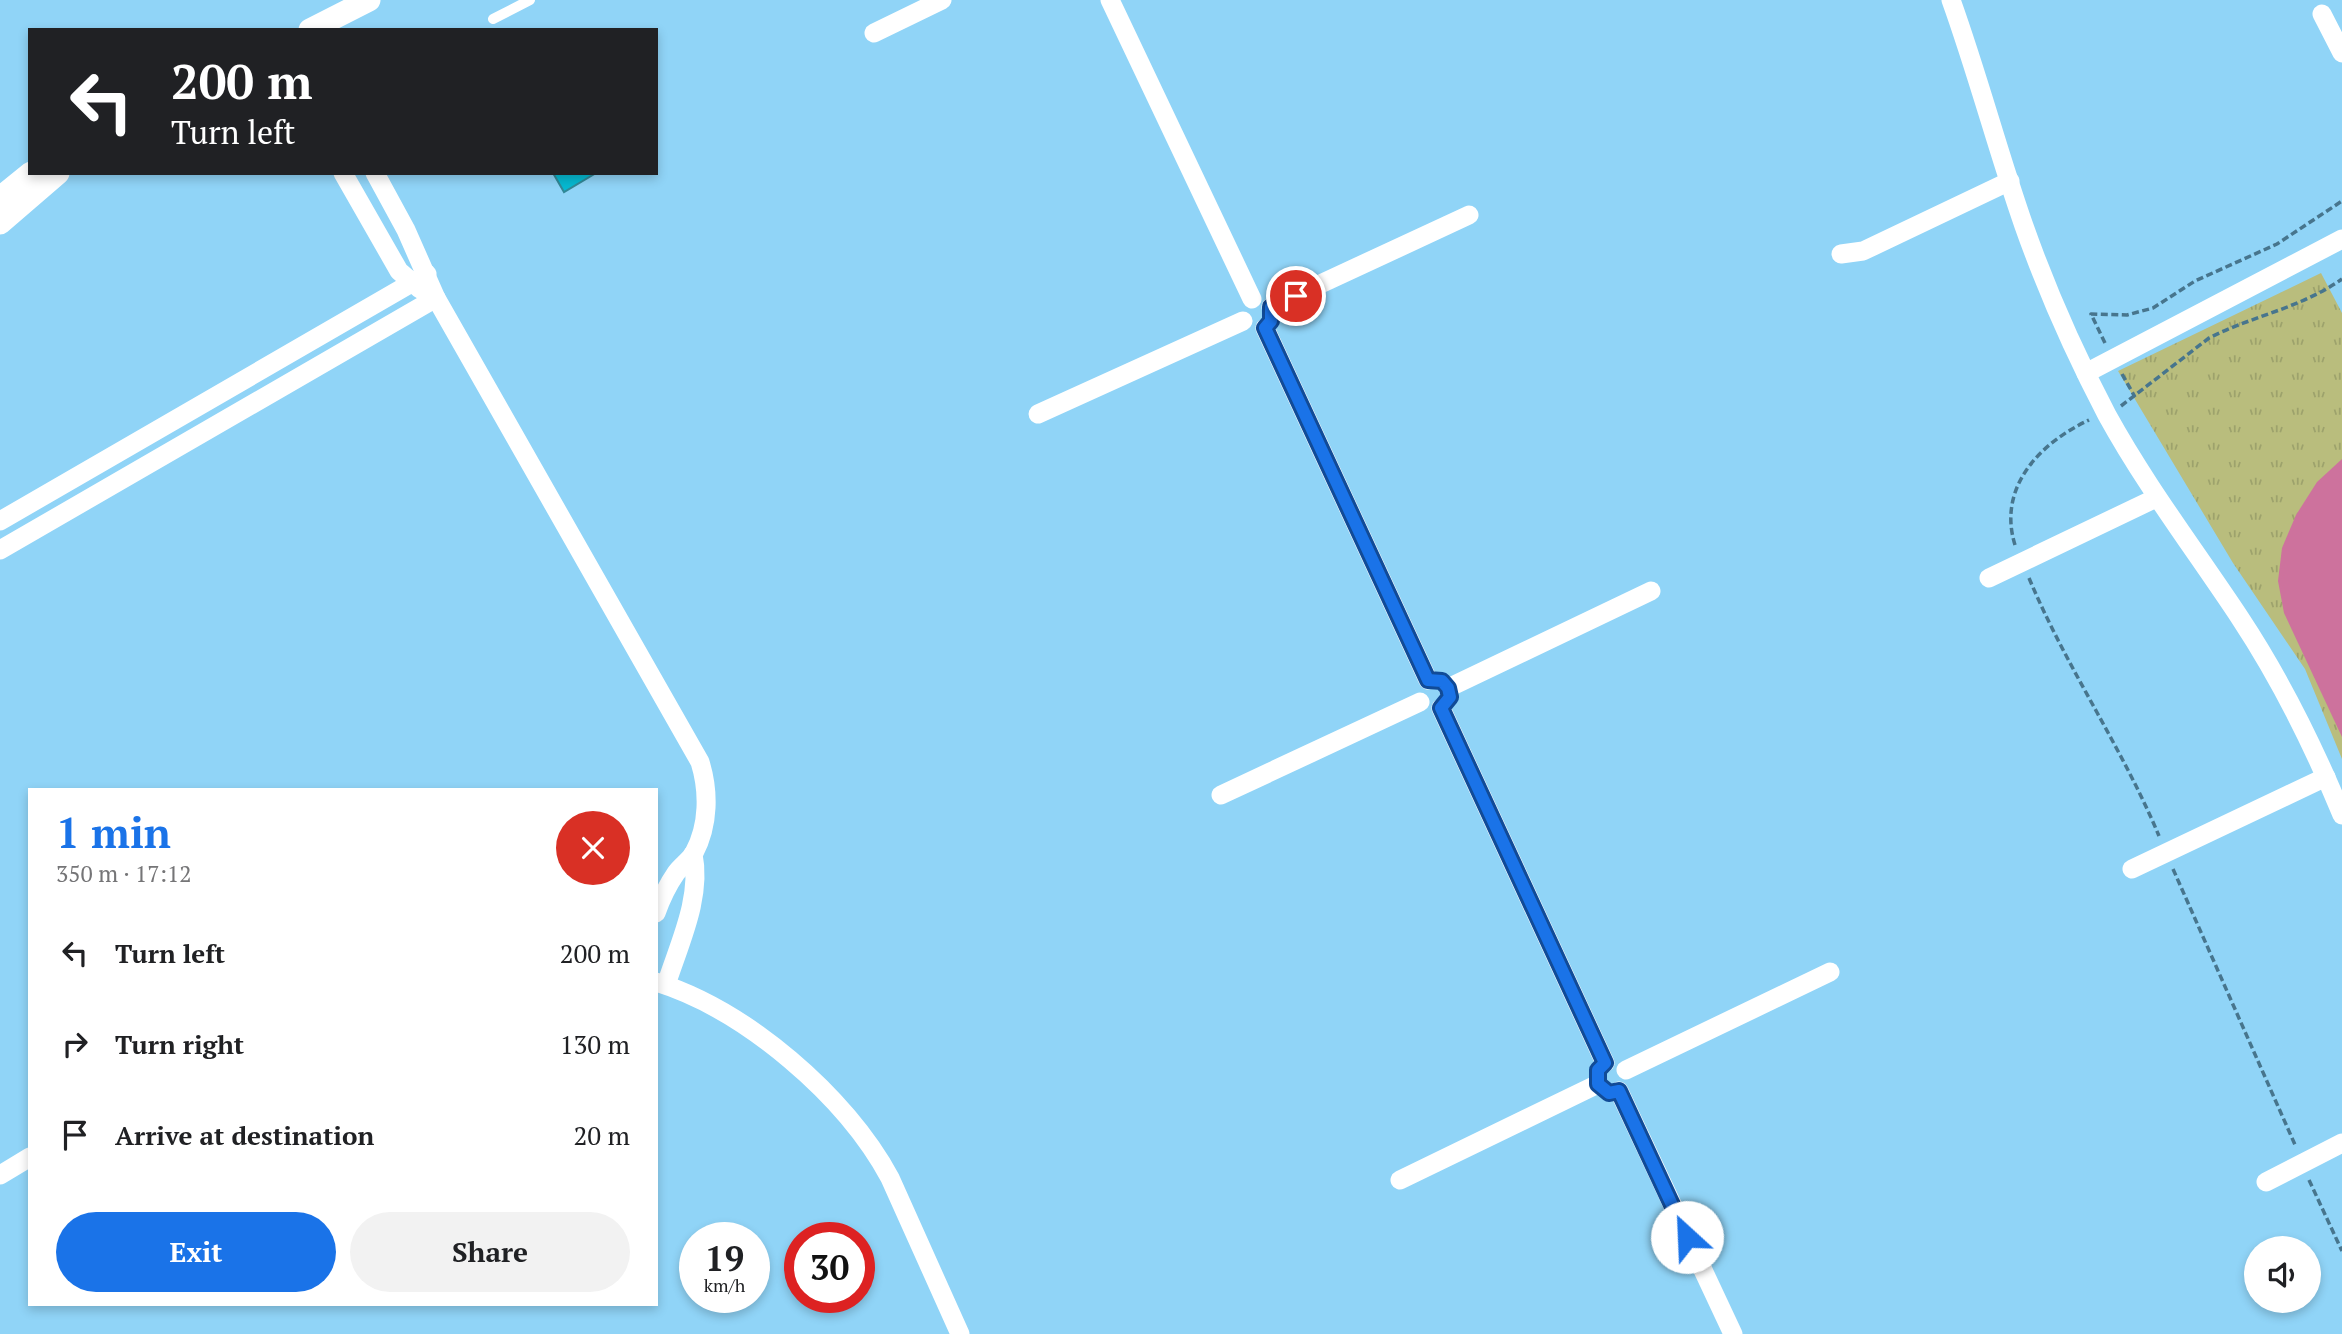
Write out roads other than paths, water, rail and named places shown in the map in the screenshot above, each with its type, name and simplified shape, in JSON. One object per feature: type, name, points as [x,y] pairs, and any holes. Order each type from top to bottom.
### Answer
[{"type":"street","points":[[314,28],[369,0]]},
{"type":"street","points":[[874,33],[942,0]]},
{"type":"street","points":[[1110,0],[1252,299]]},
{"type":"street","points":[[1951,0],[2038,264],[2067,335],[2106,413],[2156,498],[2283,688],[2342,815]]},
{"type":"street","points":[[2322,14],[2342,53]]},
{"type":"street","points":[[0,198],[29,175]]},
{"type":"street","points":[[0,223],[56,175]]},
{"type":"street","points":[[344,175],[399,271],[419,279],[436,298],[700,762],[707,802],[703,827],[694,854],[676,873],[658,908]]},
{"type":"street","points":[[376,175],[407,230],[419,279]]},
{"type":"street","points":[[1841,254],[1863,251],[2010,181]]},
{"type":"street","points":[[1271,307],[1469,215]]},
{"type":"street","points":[[2086,373],[2342,239]]},
{"type":"street","points":[[0,521],[419,279]]},
{"type":"street","points":[[0,550],[436,298]]},
{"type":"street","points":[[1252,299],[1265,300],[1271,307],[1271,321],[1265,328],[1250,328],[1243,321],[1244,306],[1252,299]]},
{"type":"street","points":[[1038,414],[1243,321]]},
{"type":"street","points":[[1265,328],[1428,680]]},
{"type":"street","points":[[1989,578],[2156,498]]},
{"type":"street","points":[[1448,688],[1651,591]]},
{"type":"street","points":[[1428,680],[1442,681],[1448,688],[1450,697],[1441,708],[1432,710],[1420,702],[1420,687],[1428,680]]},
{"type":"street","points":[[1221,795],[1420,702]]},
{"type":"street","points":[[1441,708],[1605,1063]]},
{"type":"street","points":[[2132,869],[2326,777]]},
{"type":"street","points":[[694,854],[695,891],[661,983],[720,1012],[774,1047],[818,1085],[855,1124],[890,1178],[960,1334]]},
{"type":"street","points":[[1626,1070],[1830,972]]},
{"type":"street","points":[[1605,1063],[1619,1063],[1626,1070],[1628,1080],[1619,1091],[1609,1093],[1598,1084],[1598,1070],[1605,1063]]},
{"type":"street","points":[[1400,1180],[1598,1084]]},
{"type":"street","points":[[1619,1091],[1732,1334]]},
{"type":"street","points":[[2266,1182],[2342,1143]]},
{"type":"street","points":[[0,1175],[28,1158]]},
{"type":"lane","points":[[493,19],[530,0]]}]
